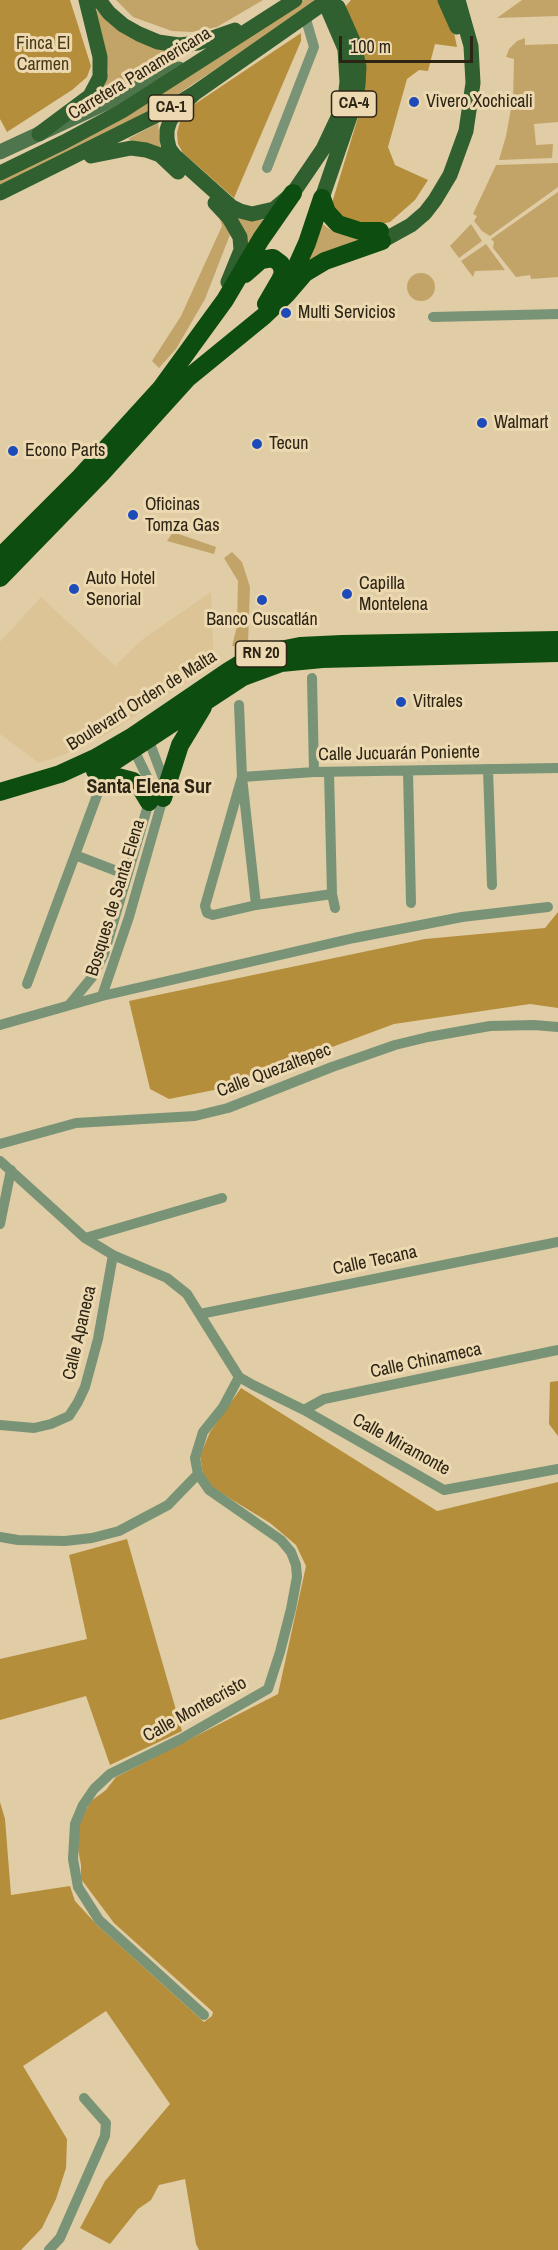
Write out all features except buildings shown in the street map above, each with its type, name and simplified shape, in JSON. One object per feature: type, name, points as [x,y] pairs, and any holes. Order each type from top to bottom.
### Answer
[{"type":"highway","name":"CA-4","points":[[0,557],[80,477],[134,419],[179,365],[219,308],[261,238],[293,193]]},
{"type":"highway","name":"CA-4","points":[[0,578],[102,473],[188,378],[264,316],[282,295],[295,274],[322,198]]},
{"type":"highway","points":[[322,198],[327,212],[338,224],[360,231],[389,232]]},
{"type":"highway","points":[[264,316],[287,294],[298,279],[313,267],[389,232]]},
{"type":"highway","points":[[219,308],[255,263],[273,258],[281,264],[283,273],[274,293],[238,337]]},
{"type":"highway","name":"Boulevard Orden de Malta","points":[[0,792],[60,774],[95,758],[133,736],[212,681],[248,659],[265,653],[300,646],[331,644],[558,640]]},
{"type":"highway","name":"Boulevard Orden de Malta","points":[[0,802],[58,786],[95,771],[142,745],[243,677],[281,663],[322,659],[558,653]]},
{"type":"highway","points":[[95,771],[133,781],[156,800],[180,745],[209,698]]},
{"type":"main road","points":[[39,134],[90,96],[100,77],[100,57],[86,0]]},
{"type":"main road","points":[[99,0],[123,25],[139,34],[158,42],[179,45],[218,38],[281,9]]},
{"type":"main road","name":"Carretera Panamericana","points":[[0,173],[122,111],[295,0]]},
{"type":"main road","points":[[389,232],[425,213],[435,200],[450,175],[466,131],[473,83],[471,46],[450,0]]},
{"type":"main road","name":"CA-1","points":[[0,193],[137,126],[195,93],[305,16],[331,4]]},
{"type":"main road","name":"CA-4","points":[[293,193],[327,141],[345,99],[347,82],[345,49],[331,4]]},
{"type":"main road","name":"CA-4","points":[[322,198],[355,102],[359,67],[354,43],[331,4]]},
{"type":"main road","points":[[195,93],[170,121],[167,139],[174,155],[232,207],[240,211],[261,213],[274,209],[293,193]]},
{"type":"main road","points":[[67,161],[131,148],[146,150],[159,155],[224,212],[240,237],[241,250],[219,308]]},
{"type":"street","points":[[267,168],[314,47],[305,16]]},
{"type":"street","points":[[0,152],[217,51]]},
{"type":"street","points":[[433,317],[558,314]]},
{"type":"street","points":[[312,678],[314,772]]},
{"type":"street","points":[[239,705],[242,777],[256,905]]},
{"type":"street","name":"Bosques de Santa Elena","points":[[102,996],[129,917],[156,800],[142,745]]},
{"type":"street","name":"Bosques de Santa Elena","points":[[70,1005],[93,976],[102,960],[128,875],[163,778],[142,745]]},
{"type":"street","name":"Calle Jucuarán Poniente","points":[[242,777],[314,772],[558,768]]},
{"type":"street","points":[[488,769],[492,885]]},
{"type":"street","points":[[408,771],[411,903]]},
{"type":"street","points":[[328,772],[332,894],[335,908]]},
{"type":"street","points":[[242,777],[205,910],[208,914],[332,894]]},
{"type":"street","points":[[27,984],[99,790]]},
{"type":"street","points":[[75,855],[128,875]]},
{"type":"street","points":[[0,1025],[102,996],[327,944],[426,923],[548,907]]},
{"type":"street","name":"Calle Quezaltepec","points":[[0,1144],[76,1123],[195,1116],[228,1108],[332,1067],[428,1037],[490,1026],[558,1027]]},
{"type":"street","points":[[0,1161],[85,1238],[113,1255],[167,1278],[188,1294],[239,1377],[223,1407],[203,1432],[195,1458],[198,1474],[168,1505],[119,1531],[92,1538],[65,1541],[18,1540],[0,1537]]},
{"type":"street","points":[[0,1224],[11,1170]]},
{"type":"street","points":[[85,1238],[222,1198]]},
{"type":"street","name":"Calle Tecana","points":[[200,1314],[558,1242]]},
{"type":"street","name":"Calle Apaneca","points":[[0,1425],[34,1428],[69,1416],[85,1387],[98,1339],[113,1255]]},
{"type":"street","name":"Calle Chinameca","points":[[304,1410],[324,1399],[558,1350]]},
{"type":"street","name":"Calle Miramonte","points":[[239,1377],[304,1410],[444,1490],[558,1469]]},
{"type":"street","name":"Calle Montecristo","points":[[198,1474],[209,1490],[268,1530],[291,1552],[296,1564],[297,1577],[280,1653],[268,1689],[179,1740],[110,1774],[94,1789],[83,1804],[75,1824],[73,1859],[78,1887],[99,1920],[204,2015]]},
{"type":"street","points":[[49,2250],[60,2238],[105,2136],[106,2124],[84,2098]]},
{"type":"shaded area","points":[[116,0],[263,0],[217,27],[192,32],[172,31],[133,17]]},
{"type":"shaded area","points":[[304,0],[320,0],[132,122],[0,186],[0,178],[229,49]]},
{"type":"shaded area","points":[[522,0],[558,0],[558,16],[497,18]]},
{"type":"shaded area","points":[[94,8],[115,26],[197,47],[171,65],[86,107],[100,92],[108,72],[105,49]]},
{"type":"shaded area","points":[[525,38],[525,45],[558,44],[558,122],[534,124],[536,145],[553,144],[552,158],[499,160],[513,98],[514,59],[506,57],[509,49],[517,41]]},
{"type":"shaded area","points":[[158,123],[161,151],[128,139]]},
{"type":"shaded area","points":[[558,163],[558,187],[490,236],[482,231],[474,221],[477,216],[473,214],[496,165]]},
{"type":"shaded area","points":[[558,192],[558,277],[531,279],[530,275],[516,277],[493,248],[494,242],[491,239]]},
{"type":"shaded area","points":[[217,209],[231,232],[205,299],[176,349],[159,368],[152,361],[181,316],[222,226]]},
{"type":"shaded area","points":[[231,214],[248,220],[267,220],[248,248]]},
{"type":"shaded area","points":[[320,222],[332,231],[362,241],[305,264]]},
{"type":"shaded area","points":[[471,224],[482,241],[459,258],[450,246]]},
{"type":"shaded area","points":[[486,244],[505,270],[475,271],[473,277],[461,261]]},
{"type":"shaded area","points":[[421,273],[431,277],[435,287],[431,297],[421,301],[411,297],[407,287],[411,277]]},
{"type":"shaded area","points":[[173,532],[216,547],[214,554],[167,541]]},
{"type":"shaded area","points":[[232,552],[242,562],[250,587],[248,644],[232,646],[237,626],[238,581],[224,558]]},
{"type":"shaded area","points":[[211,592],[214,664],[107,734],[66,754],[39,763],[0,734],[0,642],[41,597],[115,666],[143,639]]},
{"type":"green space","name":"Finca El Carmen","points":[[0,0],[70,0],[91,66],[87,77],[72,90],[7,132],[0,119]]},
{"type":"green space","points":[[351,0],[438,0],[452,23],[457,47],[435,44],[428,71],[419,70],[407,79],[388,147],[395,165],[428,180],[415,200],[390,222],[378,225],[339,218],[332,203],[360,111],[345,7]]},
{"type":"green space","points":[[301,33],[301,41],[234,198],[183,153],[178,144],[177,133],[180,121],[189,108]]},
{"type":"green space","points":[[558,912],[558,1008],[530,1004],[394,1024],[219,1089],[169,1099],[150,1089],[129,1001],[425,939],[545,928]]},
{"type":"green space","points":[[558,1381],[558,1436],[549,1424],[550,1382]]},
{"type":"green space","points":[[241,1388],[437,1511],[558,1482],[558,2250],[199,2250],[185,2179],[159,2185],[151,2200],[138,2209],[110,2244],[80,2228],[105,2181],[170,2104],[106,2011],[23,2066],[67,2139],[66,2168],[56,2199],[42,2228],[21,2250],[0,2250],[0,1802],[5,1819],[11,1895],[70,1886],[75,1901],[97,1925],[204,2022],[212,2016],[213,2012],[114,1923],[81,1879],[78,1849],[79,1824],[91,1801],[106,1790],[116,1777],[278,1694],[306,1566],[296,1545],[270,1523],[213,1488],[203,1474],[200,1456],[210,1432]]},
{"type":"green space","points":[[127,1539],[182,1731],[110,1765],[86,1696],[0,1720],[0,1659],[87,1639],[69,1555]]},
{"type":"place","name":"Vivero Xochicali","points":[[414,102]]},
{"type":"place","name":"Multi Servicios","points":[[286,313]]},
{"type":"place","name":"Walmart","points":[[482,423]]},
{"type":"place","name":"Tecun","points":[[257,444]]},
{"type":"place","name":"Econo Parts","points":[[13,451]]},
{"type":"place","name":"Oficinas Tomza Gas","points":[[133,515]]},
{"type":"place","name":"Auto Hotel Senorial","points":[[74,589]]},
{"type":"place","name":"Capilla Montelena","points":[[347,594]]},
{"type":"place","name":"Banco Cuscatlán","points":[[262,600]]},
{"type":"place","name":"Vitrales","points":[[401,702]]},
{"type":"district","name":"Santa Elena Sur","points":[[149,788]]}]
